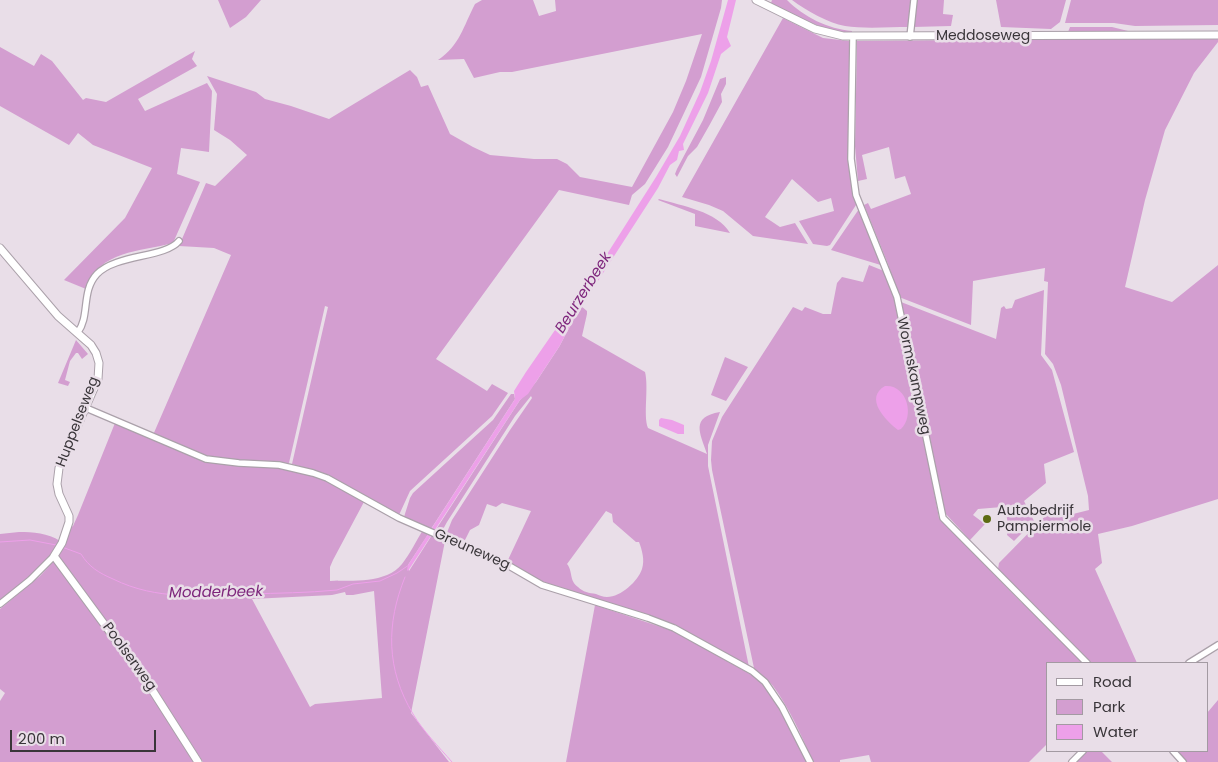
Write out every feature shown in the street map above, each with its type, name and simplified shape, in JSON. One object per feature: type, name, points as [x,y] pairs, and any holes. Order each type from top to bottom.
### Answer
[{"type":"street","name":"Meddoseweg","points":[[756,0],[815,29],[829,34],[853,36],[1218,34]]},
{"type":"street","points":[[910,37],[914,0]]},
{"type":"street","name":"Wormskampweg","points":[[853,36],[851,159],[856,194],[897,297],[941,514],[1086,662]]},
{"type":"street","points":[[78,332],[82,328],[87,291],[98,273],[124,260],[168,249],[179,241]]},
{"type":"street","name":"Huppelseweg","points":[[0,248],[58,316],[91,345],[99,363],[98,379],[59,468],[57,484],[59,494],[69,516],[69,522],[62,543],[56,553],[30,580],[0,604]]},
{"type":"street","name":"Greuneweg","points":[[86,408],[206,459],[279,465],[327,478],[399,518],[511,566],[552,589],[660,622],[752,671],[765,682],[776,696],[810,762]]},
{"type":"street","name":"Poolserweg","points":[[56,553],[150,685],[198,762]]},
{"type":"street","points":[[1191,662],[1218,645]]},
{"type":"street","points":[[1072,762],[1082,752]]},
{"type":"street","points":[[1174,752],[1183,762]]},
{"type":"green space","points":[[218,0],[261,0],[246,17],[230,28]]},
{"type":"green space","points":[[482,0],[533,0],[539,16],[556,11],[555,0],[722,0],[701,77],[668,147],[645,184],[632,195],[629,205],[559,190],[436,359],[487,391],[492,384],[508,393],[492,416],[410,491],[399,515],[323,473],[292,464],[328,307],[325,306],[289,463],[207,456],[153,435],[231,255],[214,248],[179,246],[206,183],[215,186],[247,155],[230,140],[214,130],[217,94],[207,76],[256,92],[265,99],[329,119],[410,70],[417,77],[421,87],[428,85],[450,134],[473,147],[490,155],[557,159],[567,164],[580,177],[632,187],[673,112],[702,34],[474,78],[464,59],[438,60],[456,42],[475,4]]},
{"type":"green space","points":[[772,0],[787,0],[809,17],[825,25],[852,31],[852,33],[831,30],[810,23],[771,3]]},
{"type":"green space","points":[[792,0],[913,0],[909,27],[868,28],[845,26],[832,22]]},
{"type":"green space","points":[[917,0],[944,0],[943,14],[953,15],[951,26],[913,27]]},
{"type":"green space","points":[[996,0],[1066,0],[1060,22],[1051,29],[1001,27]]},
{"type":"green space","points":[[1071,0],[1218,0],[1218,25],[1135,26],[1114,23],[1065,23]]},
{"type":"green space","points":[[783,18],[823,38],[849,41],[851,43],[850,148],[856,205],[830,245],[827,246],[813,244],[799,221],[834,211],[831,198],[818,202],[792,179],[765,217],[780,227],[795,223],[808,244],[753,236],[723,211],[682,197]]},
{"type":"green space","points":[[1070,27],[1112,27],[1128,31],[1068,32]]},
{"type":"green space","points":[[1218,39],[1218,42],[1194,73],[1165,130],[1145,200],[1125,287],[1172,302],[1218,265],[1218,499],[1132,526],[1098,534],[1102,563],[1095,569],[1137,662],[1090,662],[998,569],[999,563],[1058,503],[1061,517],[1089,510],[1088,496],[1061,385],[1053,364],[1045,354],[1048,282],[1044,281],[1045,268],[973,281],[971,325],[899,297],[864,205],[868,203],[871,209],[911,194],[905,176],[895,179],[889,147],[862,155],[867,179],[858,181],[855,146],[857,41]]},
{"type":"green space","points":[[0,47],[34,66],[41,54],[52,61],[83,100],[86,98],[106,102],[195,51],[192,59],[197,66],[138,99],[145,111],[207,83],[212,91],[209,152],[181,148],[177,174],[200,182],[173,243],[134,251],[111,260],[100,267],[92,276],[86,289],[64,280],[125,218],[152,168],[93,145],[78,133],[69,145],[0,106]]},
{"type":"green space","points":[[726,77],[726,84],[721,94],[722,102],[697,147],[688,156],[677,177],[675,174],[677,169],[703,120],[720,79]]},
{"type":"green space","points":[[659,199],[708,214],[717,219],[730,233],[695,226],[695,214]]},
{"type":"green space","points":[[859,209],[884,266],[831,250]]},
{"type":"green space","points":[[869,265],[884,271],[894,296],[903,344],[912,376],[939,518],[1022,603],[1027,605],[1084,662],[1046,662],[1046,745],[1029,762],[871,762],[869,755],[840,760],[840,762],[813,762],[785,704],[771,684],[754,668],[712,470],[712,441],[722,417],[793,307],[802,311],[805,307],[823,314],[831,314],[837,283],[842,277],[863,282]]},
{"type":"green space","points":[[1044,290],[1041,355],[1052,370],[1074,452],[1044,464],[1046,483],[1024,501],[1034,521],[1014,541],[1007,535],[1008,521],[1002,507],[978,509],[973,515],[985,524],[970,540],[944,512],[901,302],[996,339],[1001,308],[1004,306],[1006,309],[1012,308],[1015,300]]},
{"type":"green space","points":[[581,306],[587,311],[582,336],[645,372],[648,428],[707,454],[700,433],[701,422],[711,414],[720,412],[708,445],[708,466],[749,667],[671,624],[553,587],[507,562],[531,511],[502,503],[496,507],[487,504],[479,525],[470,530],[464,542],[446,535],[452,520],[532,398],[531,396],[515,416],[441,533],[435,531],[520,400],[536,382],[559,347]],"holes":[[[606,511],[612,514],[613,522],[636,542],[639,542],[643,562],[640,574],[628,588],[618,594],[606,597],[586,592],[575,585],[567,564]]]},
{"type":"green space","points":[[76,340],[88,354],[82,359],[76,353],[70,361],[65,380],[70,382],[68,386],[58,383]]},
{"type":"green space","points":[[725,357],[748,367],[726,401],[711,395]]},
{"type":"green space","points":[[511,394],[514,394],[515,399],[431,529],[404,517],[413,493],[493,420]]},
{"type":"green space","points":[[115,423],[204,459],[305,469],[365,500],[333,560],[330,567],[330,581],[368,580],[387,575],[402,564],[423,530],[429,533],[408,565],[409,571],[432,535],[445,541],[411,713],[449,762],[203,762],[149,679],[57,555],[78,515]],"holes":[[[374,591],[382,698],[315,704],[310,707],[252,599],[332,595],[345,592],[346,595],[353,595]]]},
{"type":"green space","points":[[19,532],[45,535],[60,541],[46,562],[0,602],[0,534]]},
{"type":"green space","points":[[54,561],[125,652],[197,762],[0,762],[0,701],[5,693],[0,689],[0,609],[40,576]]},
{"type":"green space","points":[[595,605],[673,631],[759,679],[769,688],[808,762],[566,762]]},
{"type":"green space","points":[[1218,700],[1218,762],[1187,762],[1177,752],[1208,752],[1208,712]]},
{"type":"green space","points":[[1086,752],[1102,752],[1112,762],[1077,762]]},
{"type":"water","name":"Beurzerbeek","points":[[728,0],[736,0],[727,37],[731,46],[721,54],[708,93],[683,144],[684,150],[679,151],[677,160],[670,165],[658,188],[576,315],[559,347],[528,394],[520,400],[408,571],[408,565],[515,399],[514,391],[602,262],[680,136],[700,92],[711,61]]},
{"type":"water","points":[[885,386],[899,390],[906,402],[908,417],[901,429],[898,430],[883,415],[876,403],[879,391]]},
{"type":"water","points":[[661,418],[684,425],[684,434],[678,434],[659,426]]},
{"type":"waterway","name":"Modderbeek","points":[[0,542],[30,540],[56,545]]},
{"type":"waterway","name":"Modderbeek","points":[[62,547],[81,554],[87,563],[108,577],[146,591],[179,595],[292,593],[337,590],[353,584],[380,581],[409,565]]},
{"type":"waterway","name":"Beurzerbeek","points":[[405,577],[394,612],[392,629],[392,646],[398,680],[413,714],[431,739],[452,762]]},
{"type":"place","name":"Autobedrijf Pampiermole","points":[[987,519]]}]
